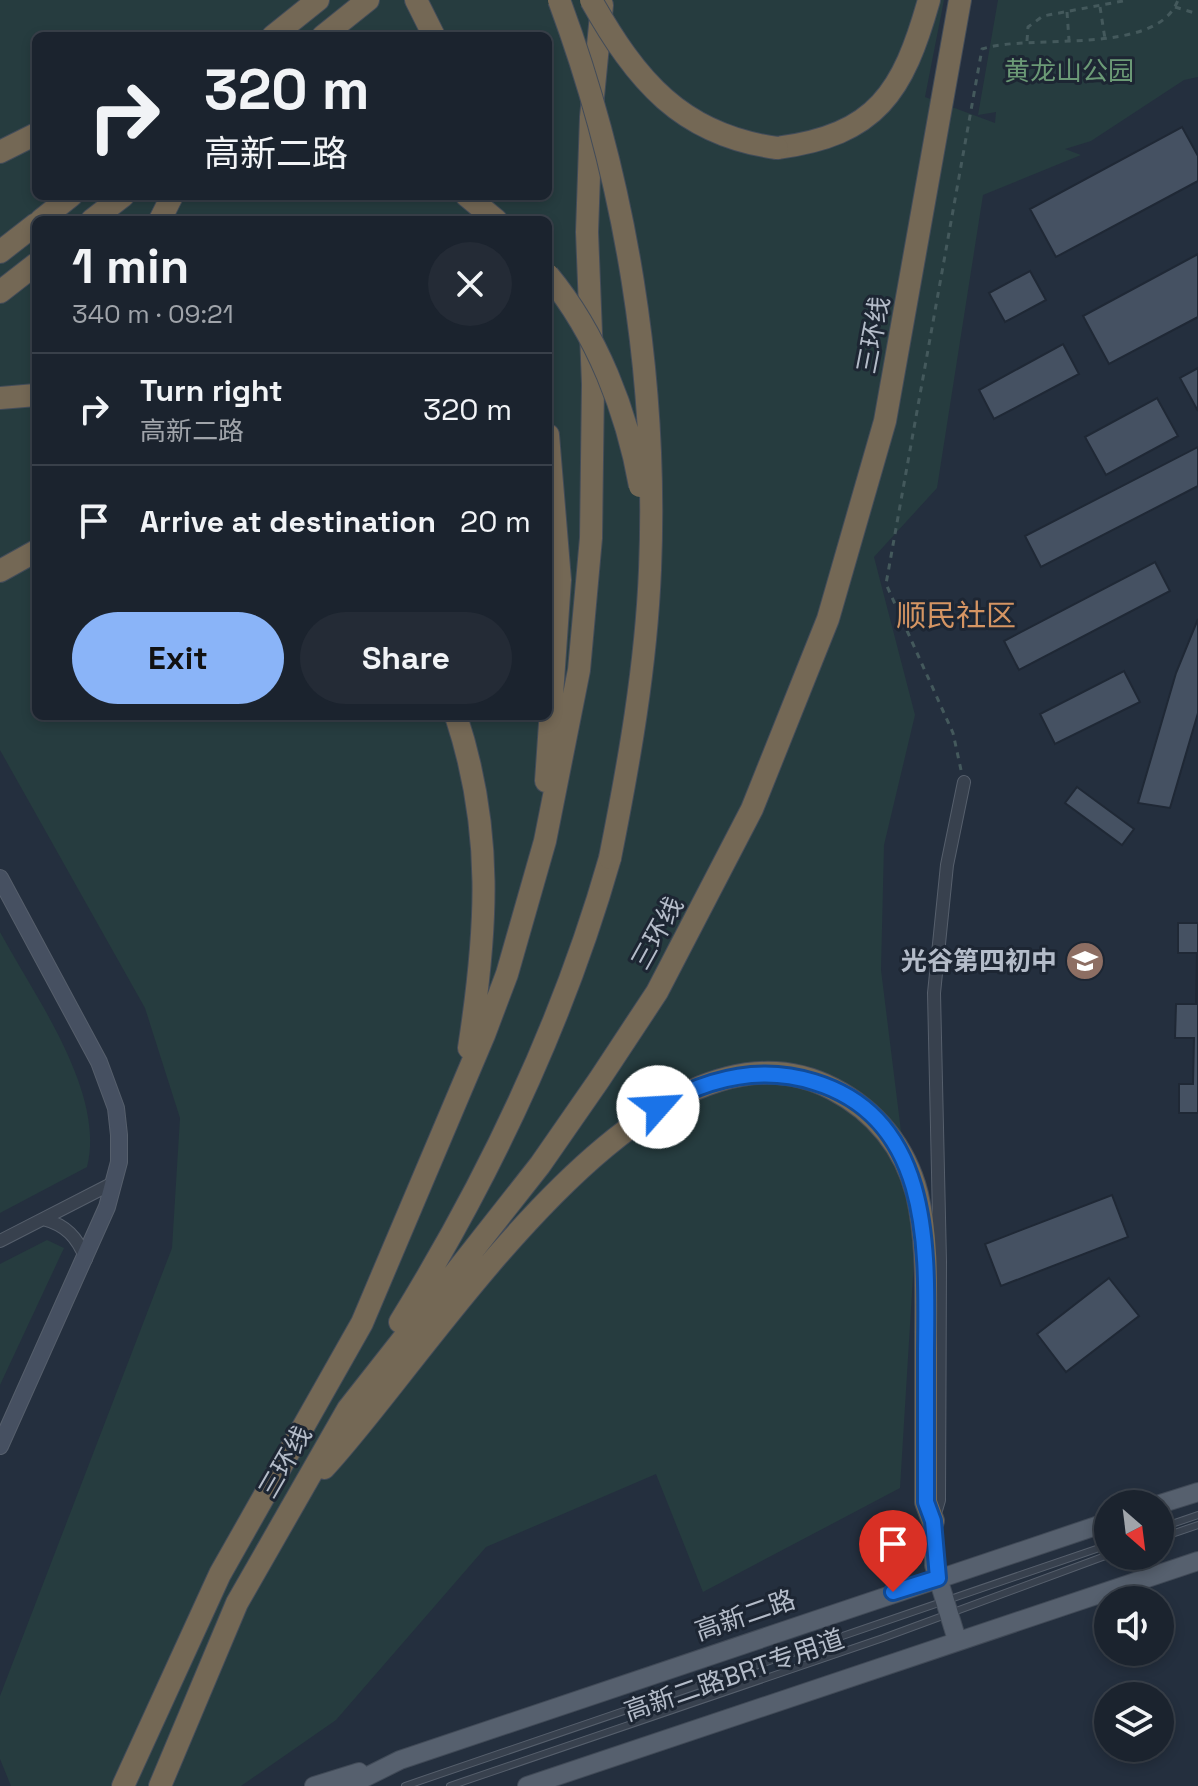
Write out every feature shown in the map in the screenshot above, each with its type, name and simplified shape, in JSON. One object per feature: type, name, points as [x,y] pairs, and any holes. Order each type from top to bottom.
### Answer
[{"type":"highway","points":[[278,32],[318,0]]},
{"type":"highway","points":[[328,32],[368,0]]},
{"type":"highway","points":[[416,0],[432,32]]},
{"type":"highway","points":[[348,1409],[459,1223],[528,1087],[590,930],[610,858],[629,762],[650,571],[646,384],[634,294],[602,134],[559,0]]},
{"type":"highway","points":[[591,0],[626,57],[667,104],[718,135],[777,148],[815,143],[849,129],[875,110],[897,85],[915,49],[929,0]]},
{"type":"highway","name":"三环线","points":[[123,1786],[220,1574],[362,1323],[507,974],[527,905],[567,743],[586,605],[593,459],[588,168],[602,0]]},
{"type":"highway","name":"三环线","points":[[160,1786],[237,1603],[348,1409],[540,1165],[657,992],[713,888],[792,715],[828,619],[885,421],[960,0]]},
{"type":"highway","points":[[0,152],[32,136]]},
{"type":"highway","points":[[46,216],[66,200]]},
{"type":"highway","points":[[97,216],[118,200]]},
{"type":"highway","points":[[472,200],[494,216]]},
{"type":"highway","points":[[0,252],[32,227]]},
{"type":"highway","points":[[0,292],[32,267]]},
{"type":"highway","points":[[552,281],[582,324],[623,418],[643,506],[650,571]]},
{"type":"highway","points":[[0,398],[32,395]]},
{"type":"highway","points":[[527,905],[553,720],[558,639],[558,525],[552,471]]},
{"type":"highway","points":[[0,571],[32,553]]},
{"type":"highway","points":[[457,720],[479,802],[486,863],[481,968],[457,1100]]},
{"type":"highway","points":[[296,1498],[350,1440],[469,1290],[538,1213],[611,1140],[675,1097],[716,1082],[768,1073],[797,1076],[850,1099],[883,1128],[906,1164],[921,1214],[927,1267],[926,1502],[933,1521]]},
{"type":"main road","points":[[1174,1500],[1198,1492]]},
{"type":"main road","points":[[933,1521],[938,1578],[957,1640]]},
{"type":"main road","name":"高新二路","points":[[314,1786],[400,1760],[1094,1527]]},
{"type":"main road","points":[[527,1786],[1198,1561]]},
{"type":"main road","name":"高新二路","points":[[348,1786],[400,1760]]},
{"type":"street","points":[[933,1521],[939,1500],[940,1294],[934,993],[947,865],[964,782]]},
{"type":"street","points":[[0,878],[110,1085],[119,1135],[115,1182],[86,1259],[0,1446]]},
{"type":"street","points":[[0,1241],[115,1182]]},
{"type":"street","points":[[43,1219],[55,1222],[73,1235],[86,1259]]},
{"type":"lane","points":[[1174,1523],[1198,1515]]},
{"type":"lane","points":[[1174,1533],[1198,1525]]},
{"type":"lane","name":"高新二路BRT专用道","points":[[450,1786],[947,1608],[1094,1550]]},
{"type":"lane","name":"高新二路BRT专用道","points":[[405,1786],[1094,1560]]},
{"type":"path","points":[[1027,41],[1028,27],[1043,16],[1128,0]]},
{"type":"path","points":[[964,782],[953,733],[886,584],[982,49],[1001,42],[1105,39],[1149,27],[1165,18],[1178,0]]},
{"type":"path","points":[[1100,7],[1105,39]]},
{"type":"path","points":[[1175,7],[1198,14]]},
{"type":"path","points":[[1067,12],[1069,40]]},
{"type":"green space","name":"黄龙山公园","points":[[0,0],[944,0],[925,97],[995,123],[996,112],[978,115],[998,0],[1198,0],[1198,77],[1184,80],[1091,141],[1065,149],[1081,155],[983,195],[937,488],[874,557],[915,715],[884,845],[881,970],[915,1244],[900,1488],[703,1592],[656,1474],[486,1547],[336,1720],[241,1786],[11,1786],[0,1759],[0,1696],[172,1248],[180,1118],[145,1008],[0,750]]},
{"type":"green space","points":[[0,932],[64,1046],[86,1108],[90,1138],[87,1167],[0,1213]]},
{"type":"green space","points":[[47,1240],[64,1248],[0,1385],[0,1264]]},
{"type":"building","points":[[1182,127],[1198,156],[1198,181],[1056,257],[1030,209]]},
{"type":"building","points":[[1198,254],[1198,317],[1109,364],[1083,316]]},
{"type":"building","points":[[1030,271],[1046,300],[1005,322],[989,293]]},
{"type":"building","points":[[1063,344],[1079,374],[994,419],[979,390]]},
{"type":"building","points":[[1198,368],[1198,411],[1180,378]]},
{"type":"building","points":[[1157,398],[1178,436],[1106,475],[1085,437]]},
{"type":"building","points":[[1198,447],[1198,486],[1041,567],[1025,536]]},
{"type":"building","points":[[1155,562],[1170,591],[1019,670],[1004,641]]},
{"type":"building","points":[[1198,619],[1198,713],[1170,808],[1138,803],[1176,673]]},
{"type":"building","points":[[1124,671],[1140,702],[1055,744],[1040,714]]},
{"type":"building","points":[[1077,787],[1134,829],[1122,845],[1065,803]]},
{"type":"building","points":[[1178,923],[1198,923],[1198,1113],[1179,1113],[1179,1084],[1193,1084],[1194,1038],[1175,1038],[1176,1004],[1196,1004],[1197,953],[1178,953]]},
{"type":"building","points":[[1112,1195],[1128,1237],[1001,1286],[985,1244]]},
{"type":"building","points":[[1109,1278],[1139,1316],[1066,1372],[1037,1334]]},
{"type":"place","name":"光谷第四初中","points":[[1085,961]]},
{"type":"district","name":"顺民社区","points":[[956,616]]},
{"type":"route","points":[[658,1107],[705,1085],[739,1076],[768,1073],[797,1076],[825,1085],[873,1117],[892,1139],[906,1164],[921,1214],[927,1267],[926,1502],[933,1521],[934,1565],[938,1578],[893,1592]]}]
